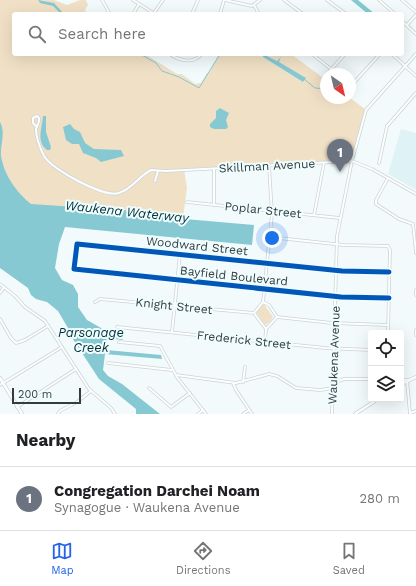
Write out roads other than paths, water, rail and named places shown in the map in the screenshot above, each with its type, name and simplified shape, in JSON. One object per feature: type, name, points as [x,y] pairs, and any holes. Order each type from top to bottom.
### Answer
[{"type":"main road","points":[[404,382],[416,377]]},
{"type":"main road","points":[[0,378],[1,384],[22,414]]},
{"type":"main road","points":[[354,414],[373,402]]},
{"type":"street","points":[[102,0],[109,12]]},
{"type":"street","points":[[133,0],[152,12]]},
{"type":"street","points":[[156,12],[163,0]]},
{"type":"street","points":[[193,12],[198,0]]},
{"type":"street","points":[[221,12],[225,0],[246,5],[254,5],[260,0]]},
{"type":"street","points":[[284,0],[299,12]]},
{"type":"street","points":[[327,0],[343,12]]},
{"type":"street","points":[[379,0],[393,12]]},
{"type":"street","points":[[402,0],[416,14],[407,25]]},
{"type":"street","points":[[134,12],[139,4]]},
{"type":"street","points":[[254,5],[258,12]]},
{"type":"street","points":[[404,23],[416,34]]},
{"type":"street","name":"Waukena Avenue","points":[[332,414],[337,244],[340,218],[352,161],[366,110],[416,54]]},
{"type":"street","points":[[173,56],[177,59],[184,60],[196,59],[200,56]]},
{"type":"street","points":[[315,56],[330,68]]},
{"type":"street","points":[[332,68],[343,56]]},
{"type":"street","points":[[356,80],[378,56]]},
{"type":"street","points":[[394,56],[416,76]]},
{"type":"street","points":[[379,162],[387,126],[416,93]]},
{"type":"street","points":[[37,116],[40,118],[40,123],[37,127],[33,121],[34,117],[37,116]]},
{"type":"street","name":"Skillman Avenue","points":[[37,127],[38,142],[51,165],[68,175],[110,193],[121,193],[149,171],[214,169],[352,161],[372,169],[416,194]]},
{"type":"street","points":[[314,215],[324,163]]},
{"type":"street","points":[[266,329],[254,313],[263,302],[271,211],[269,166]]},
{"type":"street","points":[[214,169],[214,205]]},
{"type":"street","points":[[156,181],[158,171]]},
{"type":"street","points":[[388,178],[376,200],[376,204],[399,219],[413,224],[416,253]]},
{"type":"street","name":"Poplar Street","points":[[187,202],[340,218]]},
{"type":"street","points":[[269,237],[337,244],[385,246],[390,250],[388,330]]},
{"type":"street","name":"Woodward Street","points":[[77,270],[74,269],[77,244],[336,270],[389,272]]},
{"type":"street","points":[[172,332],[180,254]]},
{"type":"street","name":"Bayfield Boulevard","points":[[77,270],[336,297],[389,298]]},
{"type":"street","points":[[0,284],[15,296],[25,308],[43,318],[91,391],[111,408],[115,414]]},
{"type":"street","points":[[0,293],[4,287]]},
{"type":"street","points":[[416,290],[416,295]]},
{"type":"street","name":"Knight Street","points":[[95,302],[100,299],[254,313]]},
{"type":"street","points":[[263,302],[269,305],[277,317]]},
{"type":"street","points":[[277,317],[335,323],[388,325]]},
{"type":"street","points":[[265,342],[266,329],[277,317]]},
{"type":"street","points":[[0,319],[9,336],[16,343],[25,340],[48,326]]},
{"type":"street","name":"Frederick Street","points":[[117,327],[334,349],[368,350]]},
{"type":"street","points":[[416,330],[416,335]]},
{"type":"street","points":[[119,342],[160,346],[172,370],[206,414]]},
{"type":"street","points":[[1,384],[62,348]]},
{"type":"street","points":[[108,363],[172,370]]},
{"type":"street","points":[[243,382],[245,367]]},
{"type":"street","points":[[17,407],[76,370]]},
{"type":"street","points":[[176,375],[233,383],[243,382],[269,374],[277,376],[296,388],[320,390],[333,388]]},
{"type":"street","points":[[334,382],[344,379],[368,379]]},
{"type":"street","points":[[404,380],[407,380],[410,413],[416,411]]},
{"type":"street","points":[[233,383],[252,414]]},
{"type":"street","points":[[149,388],[171,407],[190,393]]},
{"type":"street","points":[[58,414],[60,411],[77,402],[91,391]]},
{"type":"street","points":[[198,414],[203,410]]},
{"type":"street","points":[[243,414],[249,410]]},
{"type":"water","points":[[38,0],[54,3],[62,12],[59,12],[53,6],[40,3]]},
{"type":"water","points":[[351,0],[358,0],[373,12],[366,12]]},
{"type":"water","points":[[267,56],[277,61],[281,57],[279,62],[306,78],[303,82],[263,57]]},
{"type":"water","points":[[220,108],[229,113],[226,120],[228,127],[226,129],[214,129],[210,127],[210,124],[216,118],[216,111]]},
{"type":"water","points":[[43,116],[46,116],[46,132],[51,147],[50,150],[47,150],[41,139]]},
{"type":"water","points":[[0,122],[3,130],[1,156],[5,170],[16,189],[31,204],[151,212],[185,219],[254,225],[252,245],[65,227],[59,244],[55,268],[62,280],[73,285],[78,294],[78,307],[87,320],[101,328],[107,336],[121,337],[123,340],[107,338],[106,350],[161,355],[162,359],[105,354],[103,370],[108,376],[122,384],[160,414],[136,414],[136,409],[99,379],[67,330],[68,328],[58,311],[47,302],[36,299],[31,295],[28,288],[0,268]]},
{"type":"water","points":[[70,124],[74,129],[80,132],[85,143],[94,149],[121,150],[124,156],[101,162],[96,158],[83,153],[79,144],[72,144],[66,140],[63,127]]},
{"type":"waterway","points":[[144,56],[156,63],[162,71],[179,77],[199,88],[219,56]]},
{"type":"waterway","points":[[304,79],[315,88],[320,88]]},
{"type":"place","name":"Congregation Darchei Noam","points":[[340,172]]},
{"type":"water label","name":"Waukena Waterway","points":[[127,211]]},
{"type":"water label","name":"Parsonage Creek","points":[[91,340]]}]
